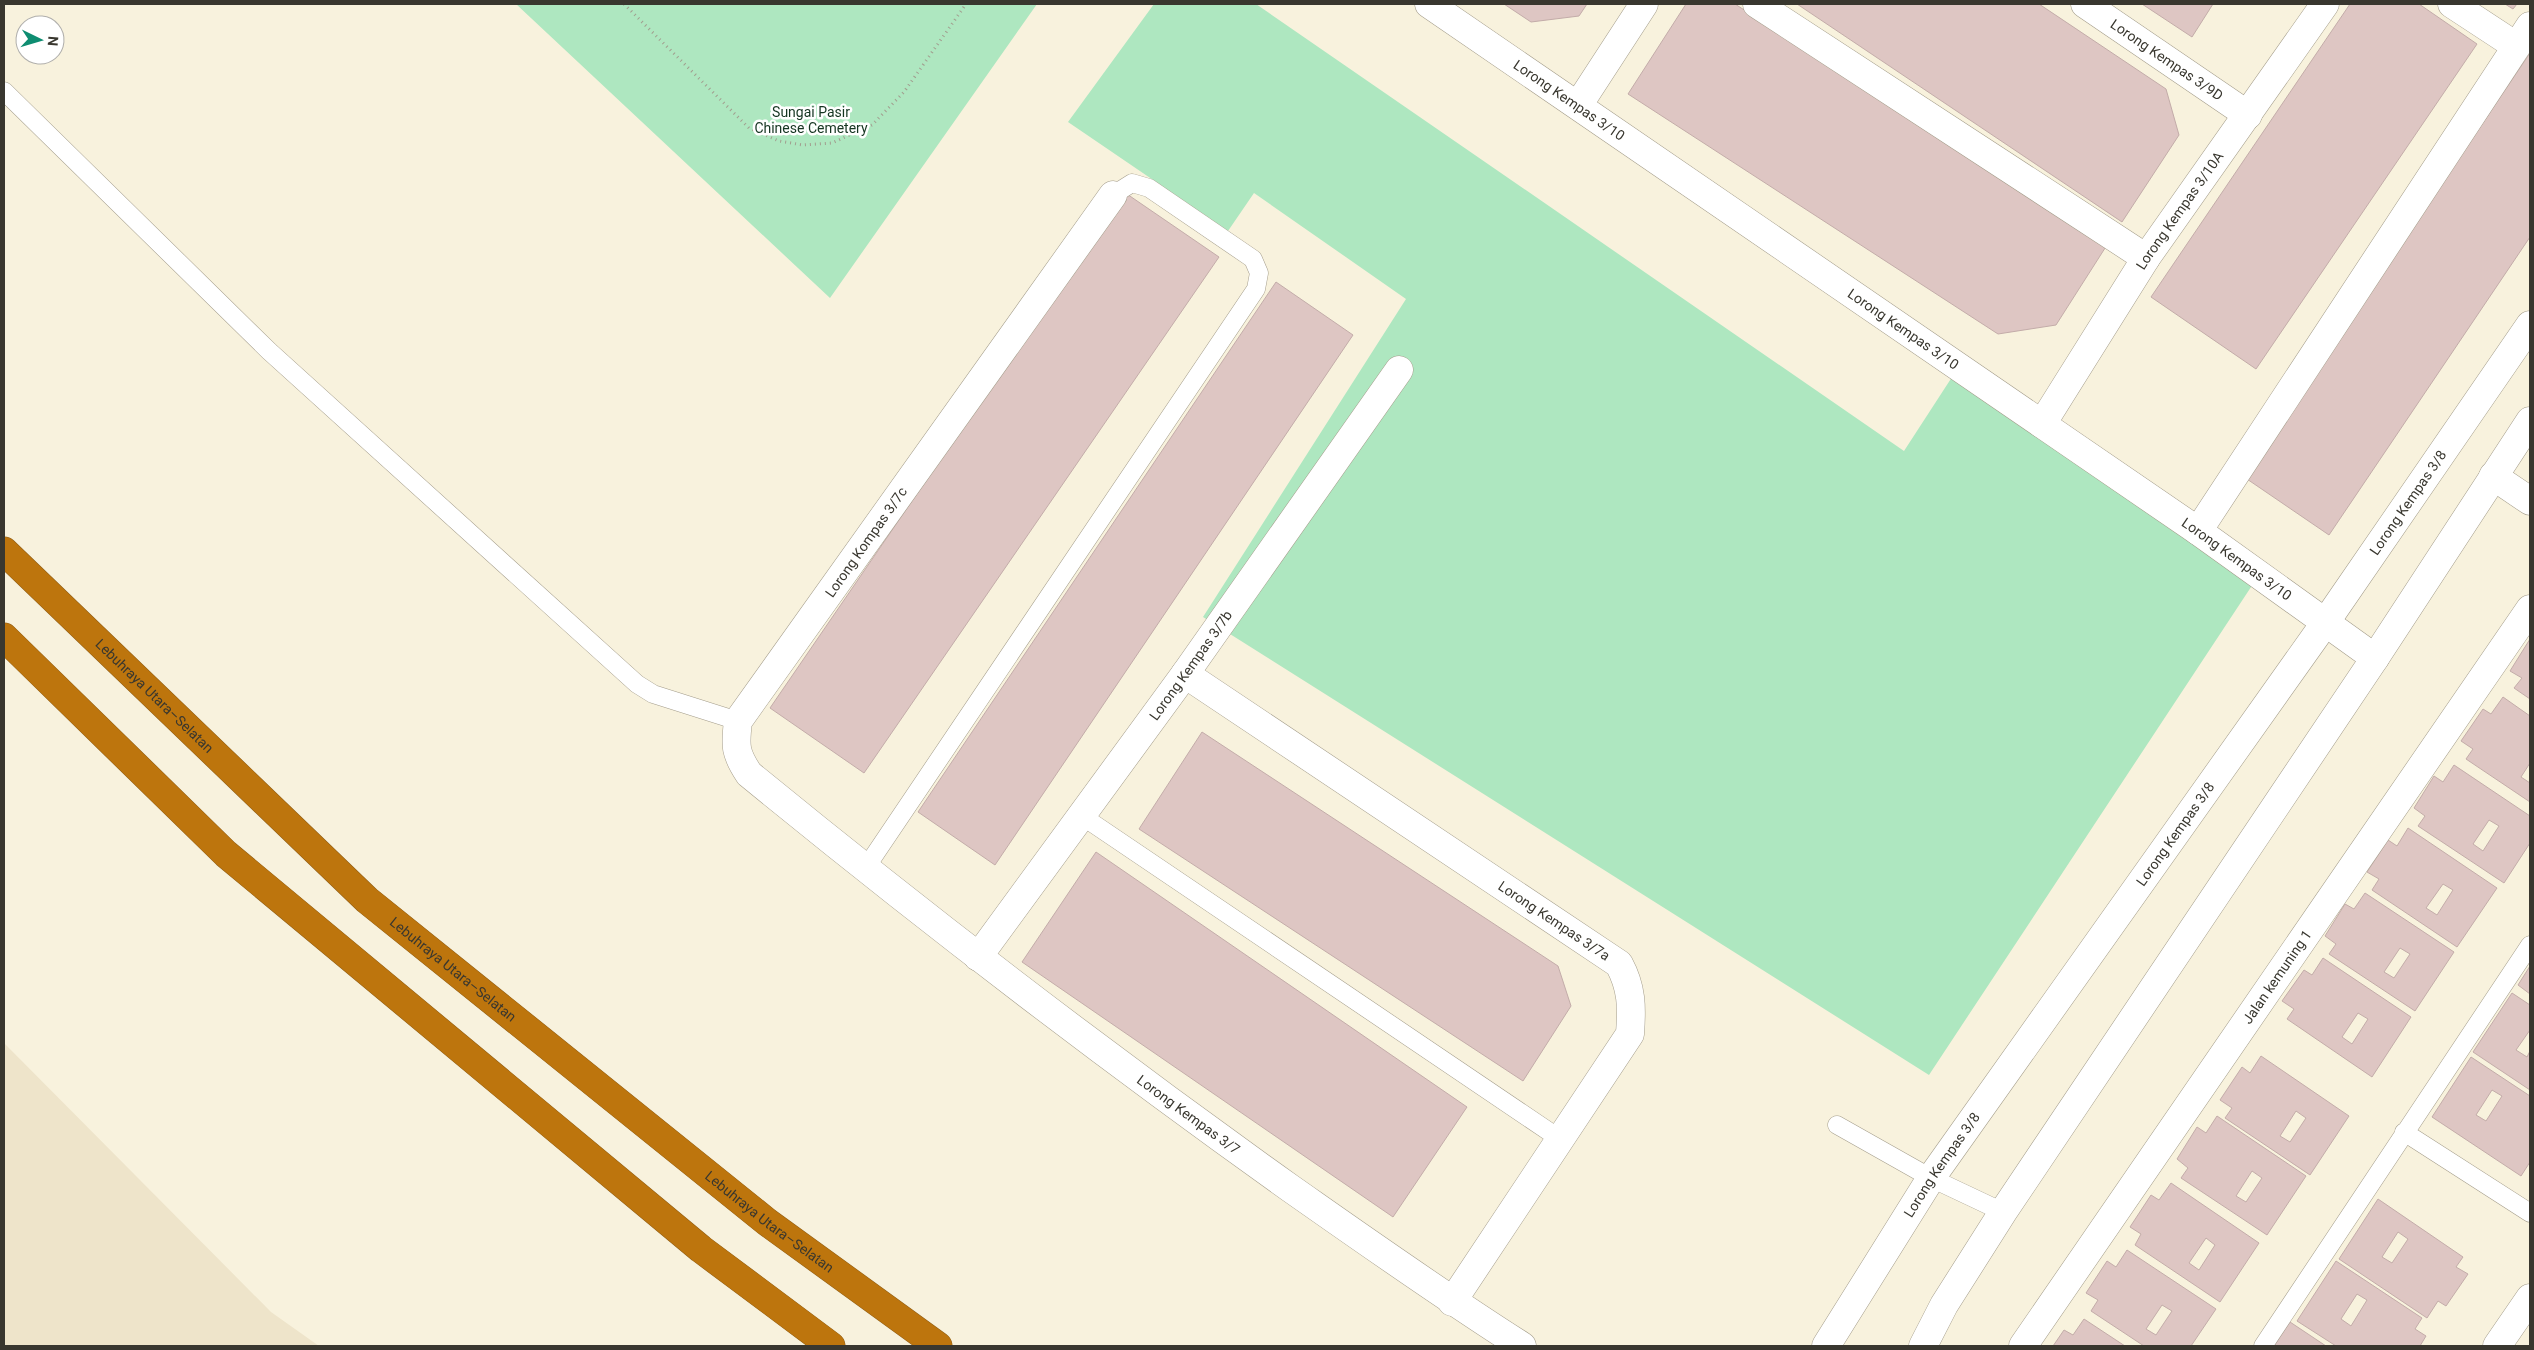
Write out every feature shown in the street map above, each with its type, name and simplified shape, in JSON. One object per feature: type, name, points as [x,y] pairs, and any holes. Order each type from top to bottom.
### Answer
[{"type":"highway","name":"Lebuhraya Utara–Selatan","points":[[4,551],[367,900],[767,1222],[938,1346]]},
{"type":"highway","points":[[4,637],[226,854],[701,1249],[831,1346]]},
{"type":"street","points":[[1579,104],[1644,4]]},
{"type":"street","points":[[1757,4],[2146,258]]},
{"type":"street","name":"Lorong Kempas 3/9D","points":[[2085,4],[2248,115]]},
{"type":"street","name":"Lorong Kempas 3/10A","points":[[2042,424],[2146,258],[2325,4]]},
{"type":"street","points":[[2198,531],[2523,36],[2452,4]]},
{"type":"street","name":"Lorong Kempas 3/10","points":[[1434,5],[2198,531],[2375,658]]},
{"type":"street","name":"Lorong Kompas 3/7c","points":[[738,721],[1113,195]]},
{"type":"street","name":"Lorong Kempas 3/8","points":[[1826,1346],[1931,1178],[2325,623],[2530,324]]},
{"type":"street","name":"Lorong Kempas 3/7b","points":[[978,957],[1185,674],[1399,370]]},
{"type":"street","points":[[1923,1346],[1944,1305],[2003,1212],[2375,658],[2530,422]]},
{"type":"street","points":[[2493,476],[2530,502]]},
{"type":"street","name":"Jalan kemuning 1","points":[[2023,1346],[2530,610]]},
{"type":"street","name":"Lorong Kempas 3/7a","points":[[1185,674],[1619,964],[1628,980],[1632,1003],[1630,1034],[1452,1302]]},
{"type":"street","points":[[738,721],[735,742],[738,757],[749,774],[865,869]]},
{"type":"street","name":"Lorong Kempas 3/7","points":[[865,869],[978,957],[1182,1110],[1452,1302],[1522,1346]]},
{"type":"street","points":[[2498,1346],[2526,1315]]},
{"type":"lane","points":[[4,91],[269,351],[637,684],[653,694],[738,721]]},
{"type":"lane","points":[[865,869],[1256,289],[1259,273],[1253,259],[1149,188],[1132,183],[1113,195]]},
{"type":"lane","points":[[1082,816],[1560,1139]]},
{"type":"lane","points":[[2263,1346],[2530,945]]},
{"type":"lane","points":[[1837,1124],[1931,1178],[2003,1212]]},
{"type":"lane","points":[[2404,1132],[2530,1214]]},
{"type":"path","points":[[624,4],[748,128],[779,141],[803,145],[832,143],[872,125],[904,92],[966,4]]},
{"type":"shaded area","points":[[4,1043],[271,1312],[319,1346],[4,1346]]},
{"type":"green space","name":"Sungai Pasir Chinese Cemetery","points":[[516,4],[1037,4],[830,298]]},
{"type":"green space","points":[[1154,4],[1256,4],[1904,451],[1954,374],[2255,581],[1929,1075],[1203,617],[1406,299],[1254,193],[1228,231],[1068,122]]},
{"type":"building","points":[[1504,4],[1587,4],[1579,16],[1531,22]]},
{"type":"building","points":[[1686,4],[1735,4],[2107,245],[2056,325],[1998,334],[1628,94]]},
{"type":"building","points":[[1797,4],[2039,4],[2166,89],[2179,135],[2122,222]]},
{"type":"building","points":[[2142,4],[2213,4],[2192,37]]},
{"type":"building","points":[[2350,4],[2419,4],[2477,44],[2256,369],[2151,297]]},
{"type":"building","points":[[2505,4],[2517,4],[2513,9]]},
{"type":"building","points":[[2530,53],[2530,237],[2329,535],[2244,477]]},
{"type":"building","points":[[1124,192],[1219,257],[864,773],[770,708]]},
{"type":"building","points":[[1276,282],[1353,335],[995,865],[918,812]]},
{"type":"building","points":[[2530,639],[2530,699],[2514,688],[2522,678],[2510,671]]},
{"type":"building","points":[[2503,697],[2530,716],[2530,763],[2521,777],[2530,783],[2530,802],[2466,759],[2473,749],[2461,741],[2483,709],[2491,714]]},
{"type":"building","points":[[1202,732],[1558,966],[1571,1006],[1523,1081],[1139,829]]},
{"type":"building","points":[[2454,765],[2530,816],[2530,843],[2504,883],[2418,826],[2425,816],[2414,808],[2434,776],[2443,782]],"holes":[[[2489,820],[2499,826],[2483,851],[2473,844]]]},
{"type":"building","points":[[2408,828],[2497,888],[2457,947],[2372,890],[2379,879],[2367,872],[2388,840],[2397,846]],"holes":[[[2443,884],[2453,890],[2437,915],[2426,908]]]},
{"type":"building","points":[[1096,852],[1467,1107],[1393,1217],[1022,962]]},
{"type":"building","points":[[2365,893],[2454,952],[2415,1011],[2329,954],[2336,944],[2325,936],[2345,904],[2354,909]],"holes":[[[2400,948],[2410,954],[2394,978],[2384,972]]]},
{"type":"building","points":[[2323,958],[2411,1017],[2372,1077],[2287,1019],[2294,1009],[2282,1001],[2304,970],[2312,975]],"holes":[[[2358,1013],[2368,1019],[2352,1044],[2342,1037]]]},
{"type":"building","points":[[2530,966],[2530,994],[2518,985]]},
{"type":"building","points":[[2512,993],[2530,1005],[2530,1030],[2516,1050],[2527,1057],[2530,1051],[2530,1090],[2473,1052]]},
{"type":"building","points":[[2261,1056],[2349,1116],[2310,1175],[2225,1118],[2232,1108],[2220,1100],[2242,1067],[2250,1073]],"holes":[[[2296,1111],[2306,1118],[2290,1142],[2280,1136]]]},
{"type":"building","points":[[2471,1057],[2530,1096],[2530,1162],[2521,1176],[2432,1117]],"holes":[[[2492,1090],[2502,1096],[2486,1121],[2476,1115]]]},
{"type":"building","points":[[2217,1116],[2306,1176],[2267,1235],[2181,1178],[2188,1168],[2177,1159],[2197,1127],[2206,1133]],"holes":[[[2252,1171],[2262,1178],[2246,1202],[2236,1196]]]},
{"type":"building","points":[[2171,1183],[2259,1243],[2220,1302],[2135,1245],[2141,1234],[2130,1227],[2151,1195],[2159,1200]],"holes":[[[2206,1238],[2215,1245],[2199,1270],[2189,1263]]]},
{"type":"building","points":[[2378,1199],[2463,1257],[2456,1267],[2468,1274],[2446,1306],[2438,1301],[2427,1318],[2339,1259]],"holes":[[[2398,1232],[2408,1239],[2392,1263],[2382,1257]]]},
{"type":"building","points":[[2127,1250],[2216,1309],[2191,1346],[2144,1346],[2091,1311],[2098,1300],[2086,1293],[2107,1261],[2116,1267]],"holes":[[[2162,1305],[2172,1311],[2156,1335],[2146,1329]]]},
{"type":"building","points":[[2336,1261],[2422,1318],[2415,1329],[2426,1336],[2420,1346],[2336,1346],[2297,1321]],"holes":[[[2357,1294],[2367,1300],[2351,1326],[2341,1319]]]},
{"type":"building","points":[[2084,1319],[2125,1346],[2053,1346],[2064,1330],[2073,1335]]},
{"type":"building","points":[[2290,1322],[2326,1346],[2274,1346]]}]
